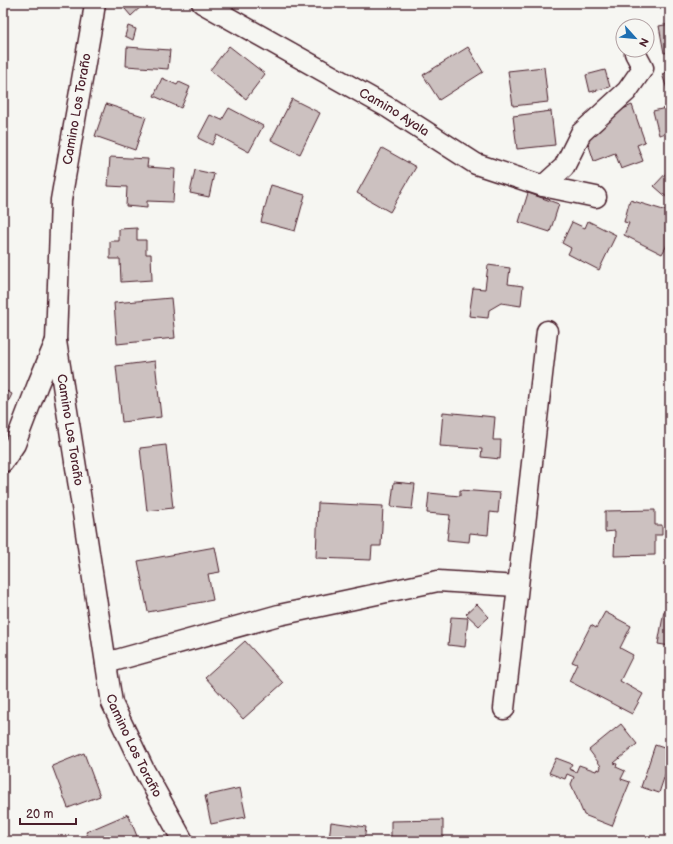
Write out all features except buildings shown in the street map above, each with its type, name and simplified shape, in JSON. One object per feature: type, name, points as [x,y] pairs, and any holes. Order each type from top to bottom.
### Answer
[{"type":"street","name":"Camino Los Toraño","points":[[95,3],[61,200],[56,341],[112,703],[144,770],[183,841]]},
{"type":"street","name":"Camino Ayala","points":[[202,3],[389,108],[476,164],[543,186],[596,197]]},
{"type":"street","points":[[543,186],[564,166],[581,133],[627,91],[643,68],[638,58]]},
{"type":"street","points":[[504,709],[547,331]]},
{"type":"street","points":[[3,462],[15,444],[56,341]]},
{"type":"street","points":[[106,663],[279,615],[438,581],[517,586]]}]
